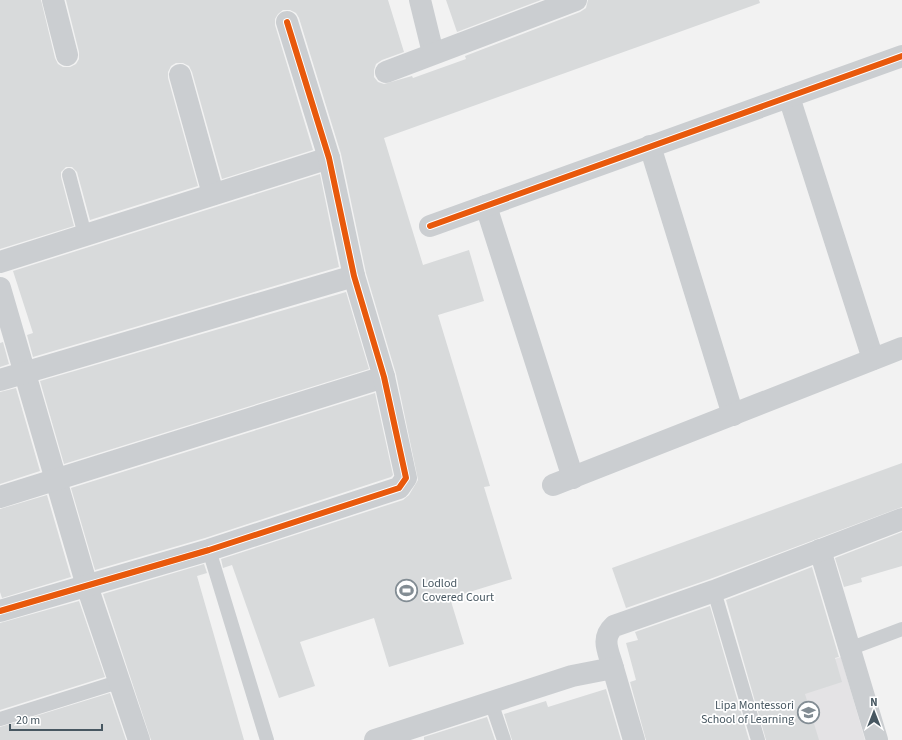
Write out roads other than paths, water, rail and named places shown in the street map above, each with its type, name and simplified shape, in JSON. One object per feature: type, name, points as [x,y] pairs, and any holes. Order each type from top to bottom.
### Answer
[{"type":"street","points":[[53,0],[67,55]]},
{"type":"street","points":[[420,0],[433,53]]},
{"type":"street","points":[[386,72],[576,0]]},
{"type":"street","points":[[0,611],[209,550],[399,488],[406,478],[384,377],[354,276],[329,158],[287,22]]},
{"type":"street","points":[[430,226],[902,56]]},
{"type":"street","points":[[180,75],[213,194]]},
{"type":"street","points":[[789,96],[873,359]]},
{"type":"street","points":[[650,146],[733,415]]},
{"type":"street","points":[[0,262],[329,158]]},
{"type":"street","points":[[486,206],[563,482],[902,348]]},
{"type":"street","points":[[0,380],[354,276]]},
{"type":"street","points":[[0,288],[87,586],[118,682],[139,740]]},
{"type":"street","points":[[0,497],[56,481],[384,377]]},
{"type":"street","points":[[634,740],[605,640],[607,632],[614,626],[714,591],[902,519]]},
{"type":"street","points":[[820,550],[877,740]]},
{"type":"street","points":[[380,739],[572,676],[613,668]]},
{"type":"lane","points":[[69,174],[85,235]]},
{"type":"lane","points":[[209,550],[267,740]]},
{"type":"lane","points":[[714,591],[758,740]]},
{"type":"lane","points":[[849,649],[902,629]]},
{"type":"lane","points":[[0,719],[118,682]]},
{"type":"lane","points":[[491,702],[504,740]]},
{"type":"place","name":"Lodlod Covered Court","points":[[406,590]]},
{"type":"place","name":"Lipa Montessori School of Learning","points":[[809,712]]}]
